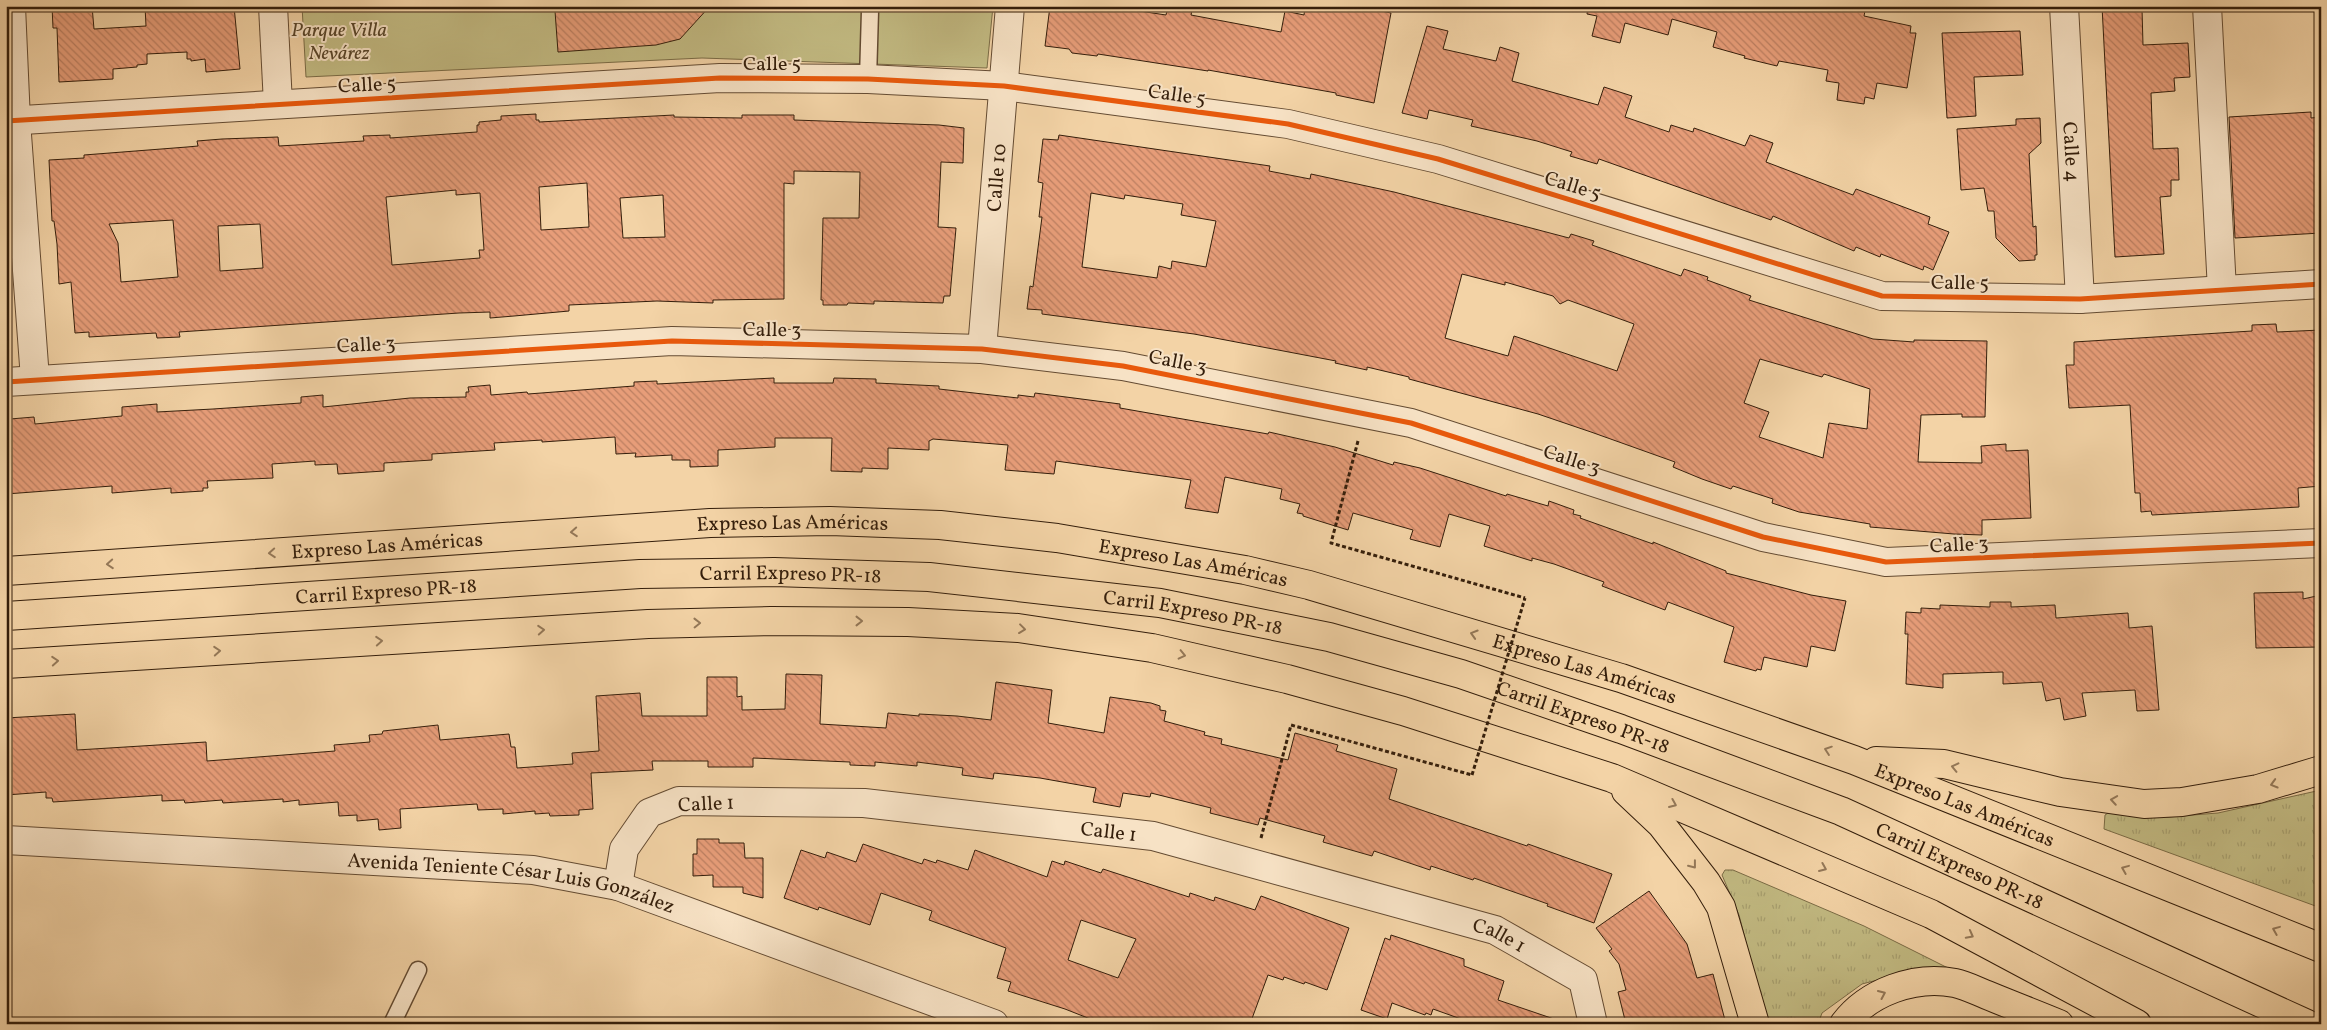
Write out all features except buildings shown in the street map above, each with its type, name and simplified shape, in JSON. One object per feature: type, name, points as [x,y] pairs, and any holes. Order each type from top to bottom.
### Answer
[{"type":"highway","name":"Expreso Las Américas","points":[[6,571],[710,523],[830,521],[940,525],[1057,538],[1245,570],[1308,585],[1621,678],[1854,760],[2321,948]]},
{"type":"highway","name":"Carril Expreso PR-18","points":[[6,616],[640,574],[774,572],[929,577],[1160,604],[1329,637],[1461,674],[1621,729],[1841,811],[2307,1024]]},
{"type":"highway","points":[[6,664],[648,624],[771,621],[908,622],[1018,628],[1152,648],[1287,679],[1403,711],[1612,778],[1931,914],[2136,1024]]},
{"type":"highway","points":[[1854,760],[1944,764],[2060,792],[2144,804],[2182,802],[2258,789],[2321,770]]},
{"type":"highway","points":[[1612,778],[1661,824],[1706,882],[1721,907],[1755,1024]]},
{"type":"highway","points":[[1844,1024],[1852,1014],[1872,999],[1904,985],[1932,981],[1955,983],[2059,1024]]},
{"type":"street","points":[[11,6],[11,121],[35,379]]},
{"type":"street","points":[[273,6],[278,104]]},
{"type":"street","name":"Calle 10","points":[[982,349],[1010,6]]},
{"type":"street","name":"Calle 4","points":[[2064,6],[2080,298]]},
{"type":"street","points":[[2208,6],[2222,290]]},
{"type":"street","name":"Calle 5","points":[[11,121],[720,78],[868,79],[1004,86],[1288,124],[1438,159],[1882,296],[2080,298],[2321,284]]},
{"type":"street","name":"Calle 3","points":[[6,382],[672,341],[982,349],[1122,366],[1411,423],[1763,537],[1886,562],[2321,543]]},
{"type":"street","name":"Calle 1","points":[[618,886],[624,848],[649,813],[679,801],[864,803],[1153,836],[1495,930],[1583,980],[1592,1024]]},
{"type":"street","name":"Avenida Teniente César Luis González","points":[[6,840],[533,870],[618,886],[994,1024]]},
{"type":"lane","points":[[868,79],[870,11]]},
{"type":"lane","points":[[392,1024],[418,970]]},
{"type":"path","points":[[1254,864],[1291,725],[1472,775],[1525,598],[1331,543],[1365,413]]},
{"type":"green space","name":"Parque Villa Nevárez","points":[[302,6],[993,6],[987,68],[702,58],[306,77]]},
{"type":"green space","points":[[2321,790],[2321,908],[2104,829],[2105,815],[2113,810],[2168,817],[2218,813]]},
{"type":"green space","points":[[1725,870],[1733,870],[1864,926],[1948,968],[1924,968],[1862,984],[1822,1013],[1818,1024],[1767,1024],[1739,915],[1722,875]]},
{"type":"cycle path","points":[[6,121],[720,78],[868,79],[1004,86],[1288,124],[1438,159],[1882,296],[2080,299],[2321,284]]},
{"type":"cycle path","points":[[6,382],[672,341],[982,349],[1123,366],[1411,423],[1763,537],[1886,562],[2321,543]]}]
